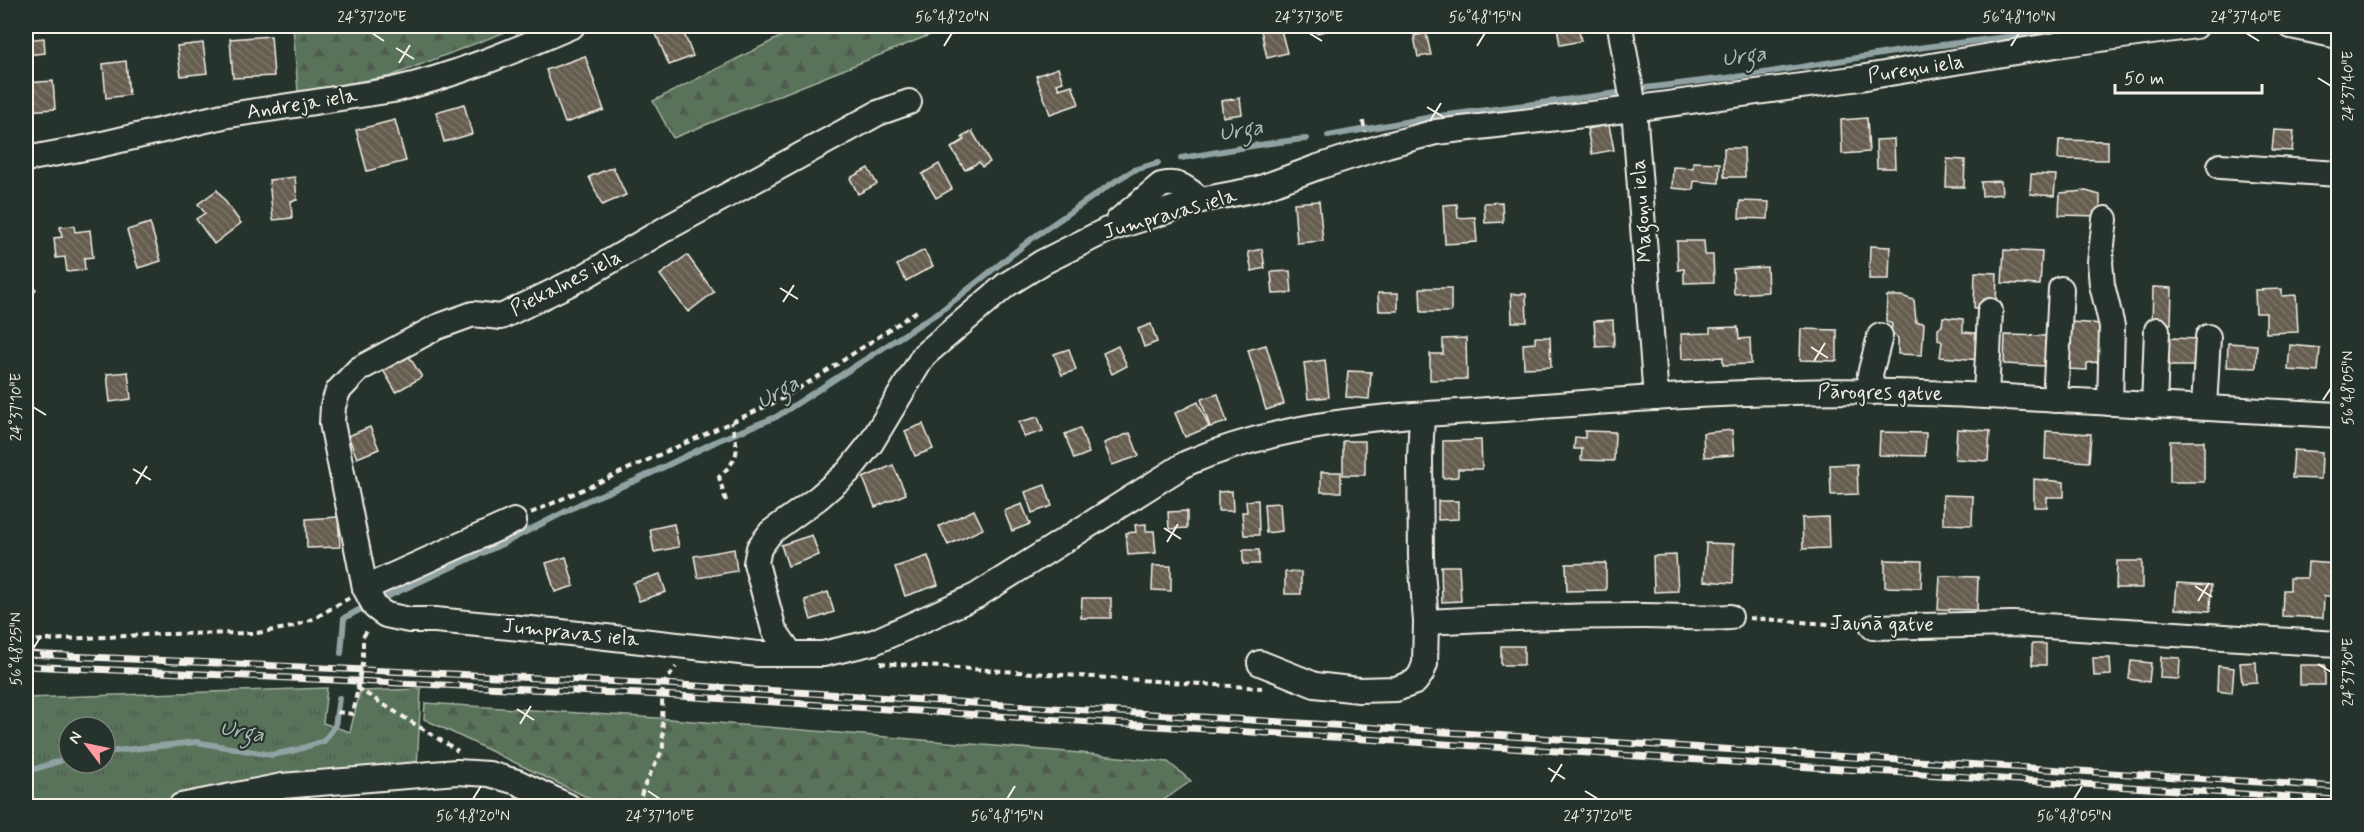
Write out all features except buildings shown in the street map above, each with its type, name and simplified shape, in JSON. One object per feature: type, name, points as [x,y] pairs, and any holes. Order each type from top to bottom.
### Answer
[{"type":"street","name":"Andreja iela","points":[[26,159],[100,145],[223,116],[421,84],[538,41],[572,26]]},
{"type":"street","name":"Magoņu iela","points":[[1620,26],[1634,108],[1656,398]]},
{"type":"street","name":"Pureņu iela","points":[[1634,108],[1860,78],[2056,45],[2196,26]]},
{"type":"street","points":[[2291,26],[2338,36]]},
{"type":"street","name":"Piekalnes iela","points":[[365,588],[332,423],[333,406],[338,391],[359,369],[437,327],[473,315],[501,316],[585,276],[667,228],[878,113],[909,102]]},
{"type":"street","name":"Jumpravas iela","points":[[790,654],[774,630],[756,563],[759,548],[771,532],[818,498],[848,472],[871,443],[924,356],[1006,285],[1043,262],[1107,230],[1161,185],[1169,183],[1184,187],[1201,200],[1258,189],[1318,167],[1436,132],[1634,108]]},
{"type":"street","points":[[2220,166],[2338,174]]},
{"type":"street","points":[[2105,219],[2100,262],[2102,285],[2113,332],[2110,403]]},
{"type":"street","points":[[2055,400],[2061,290]]},
{"type":"street","points":[[1986,396],[1990,311]]},
{"type":"street","points":[[2154,406],[2157,330]]},
{"type":"street","points":[[1872,392],[1870,374],[1880,336]]},
{"type":"street","points":[[2204,407],[2208,337]]},
{"type":"street","name":"Pārogres gatve","points":[[1422,415],[1656,398],[1790,392],[1986,396],[2338,415]]},
{"type":"street","name":"Jumpravas iela","points":[[365,588],[375,607],[386,615],[409,620],[458,622],[758,654],[823,654],[874,642],[976,596],[1187,463],[1218,450],[1306,426],[1422,415]]},
{"type":"street","points":[[1260,663],[1315,685],[1359,690],[1396,689],[1415,682],[1421,674],[1425,664],[1426,622],[1421,557],[1422,415]]},
{"type":"street","points":[[365,588],[514,521]]},
{"type":"street","points":[[1426,622],[1514,617],[1646,616],[1703,619],[1730,617]]},
{"type":"street","name":"Jaunā gatve","points":[[1874,627],[2013,624],[2338,644]]},
{"type":"street","points":[[182,807],[252,800],[282,786],[457,772],[489,774],[517,782],[568,807]]},
{"type":"path","points":[[514,521],[778,401],[920,309]]},
{"type":"path","points":[[726,501],[719,477],[732,464],[737,455],[738,446],[731,422]]},
{"type":"path","points":[[26,641],[164,634],[257,633],[292,627],[315,618],[365,588]]},
{"type":"path","name":"Jaunā gatve","points":[[1730,617],[1874,627]]},
{"type":"path","points":[[337,712],[353,714],[363,658],[363,637]]},
{"type":"path","points":[[638,807],[644,786],[663,748],[662,695],[664,684],[672,669],[704,647]]},
{"type":"path","points":[[873,663],[1269,688]]},
{"type":"path","points":[[357,688],[462,753]]},
{"type":"green space","points":[[293,26],[521,26],[391,76],[298,92]]},
{"type":"green space","points":[[802,26],[952,26],[673,138],[653,101]]},
{"type":"green space","points":[[327,688],[323,723],[350,732],[360,691],[421,689],[417,768],[276,778],[146,806],[26,806],[26,698]]},
{"type":"green space","points":[[425,703],[657,718],[1080,753],[1168,762],[1191,781],[1155,806],[623,806],[595,801],[424,719]]},
{"type":"waterway","name":"Urga","points":[[1645,88],[1751,75],[1925,47],[2097,26]]},
{"type":"waterway","name":"Urga","points":[[1328,136],[1432,117],[1618,93]]},
{"type":"waterway","name":"Urga","points":[[1181,158],[1306,139]]},
{"type":"waterway","name":"Urga","points":[[384,598],[502,544],[586,501],[637,480],[719,440],[776,417],[942,310],[1034,237],[1117,180],[1134,170],[1158,163]]},
{"type":"waterway","name":"Urga","points":[[341,653],[344,618],[361,609]]},
{"type":"waterway","name":"Urga","points":[[117,751],[196,742],[272,755],[296,750],[324,741],[335,726],[339,698]]},
{"type":"waterway","name":"Urga","points":[[26,772],[57,762]]},
{"type":"railway","points":[[26,654],[664,684],[2338,787]]},
{"type":"railway","points":[[26,666],[662,695],[2338,800]]}]
